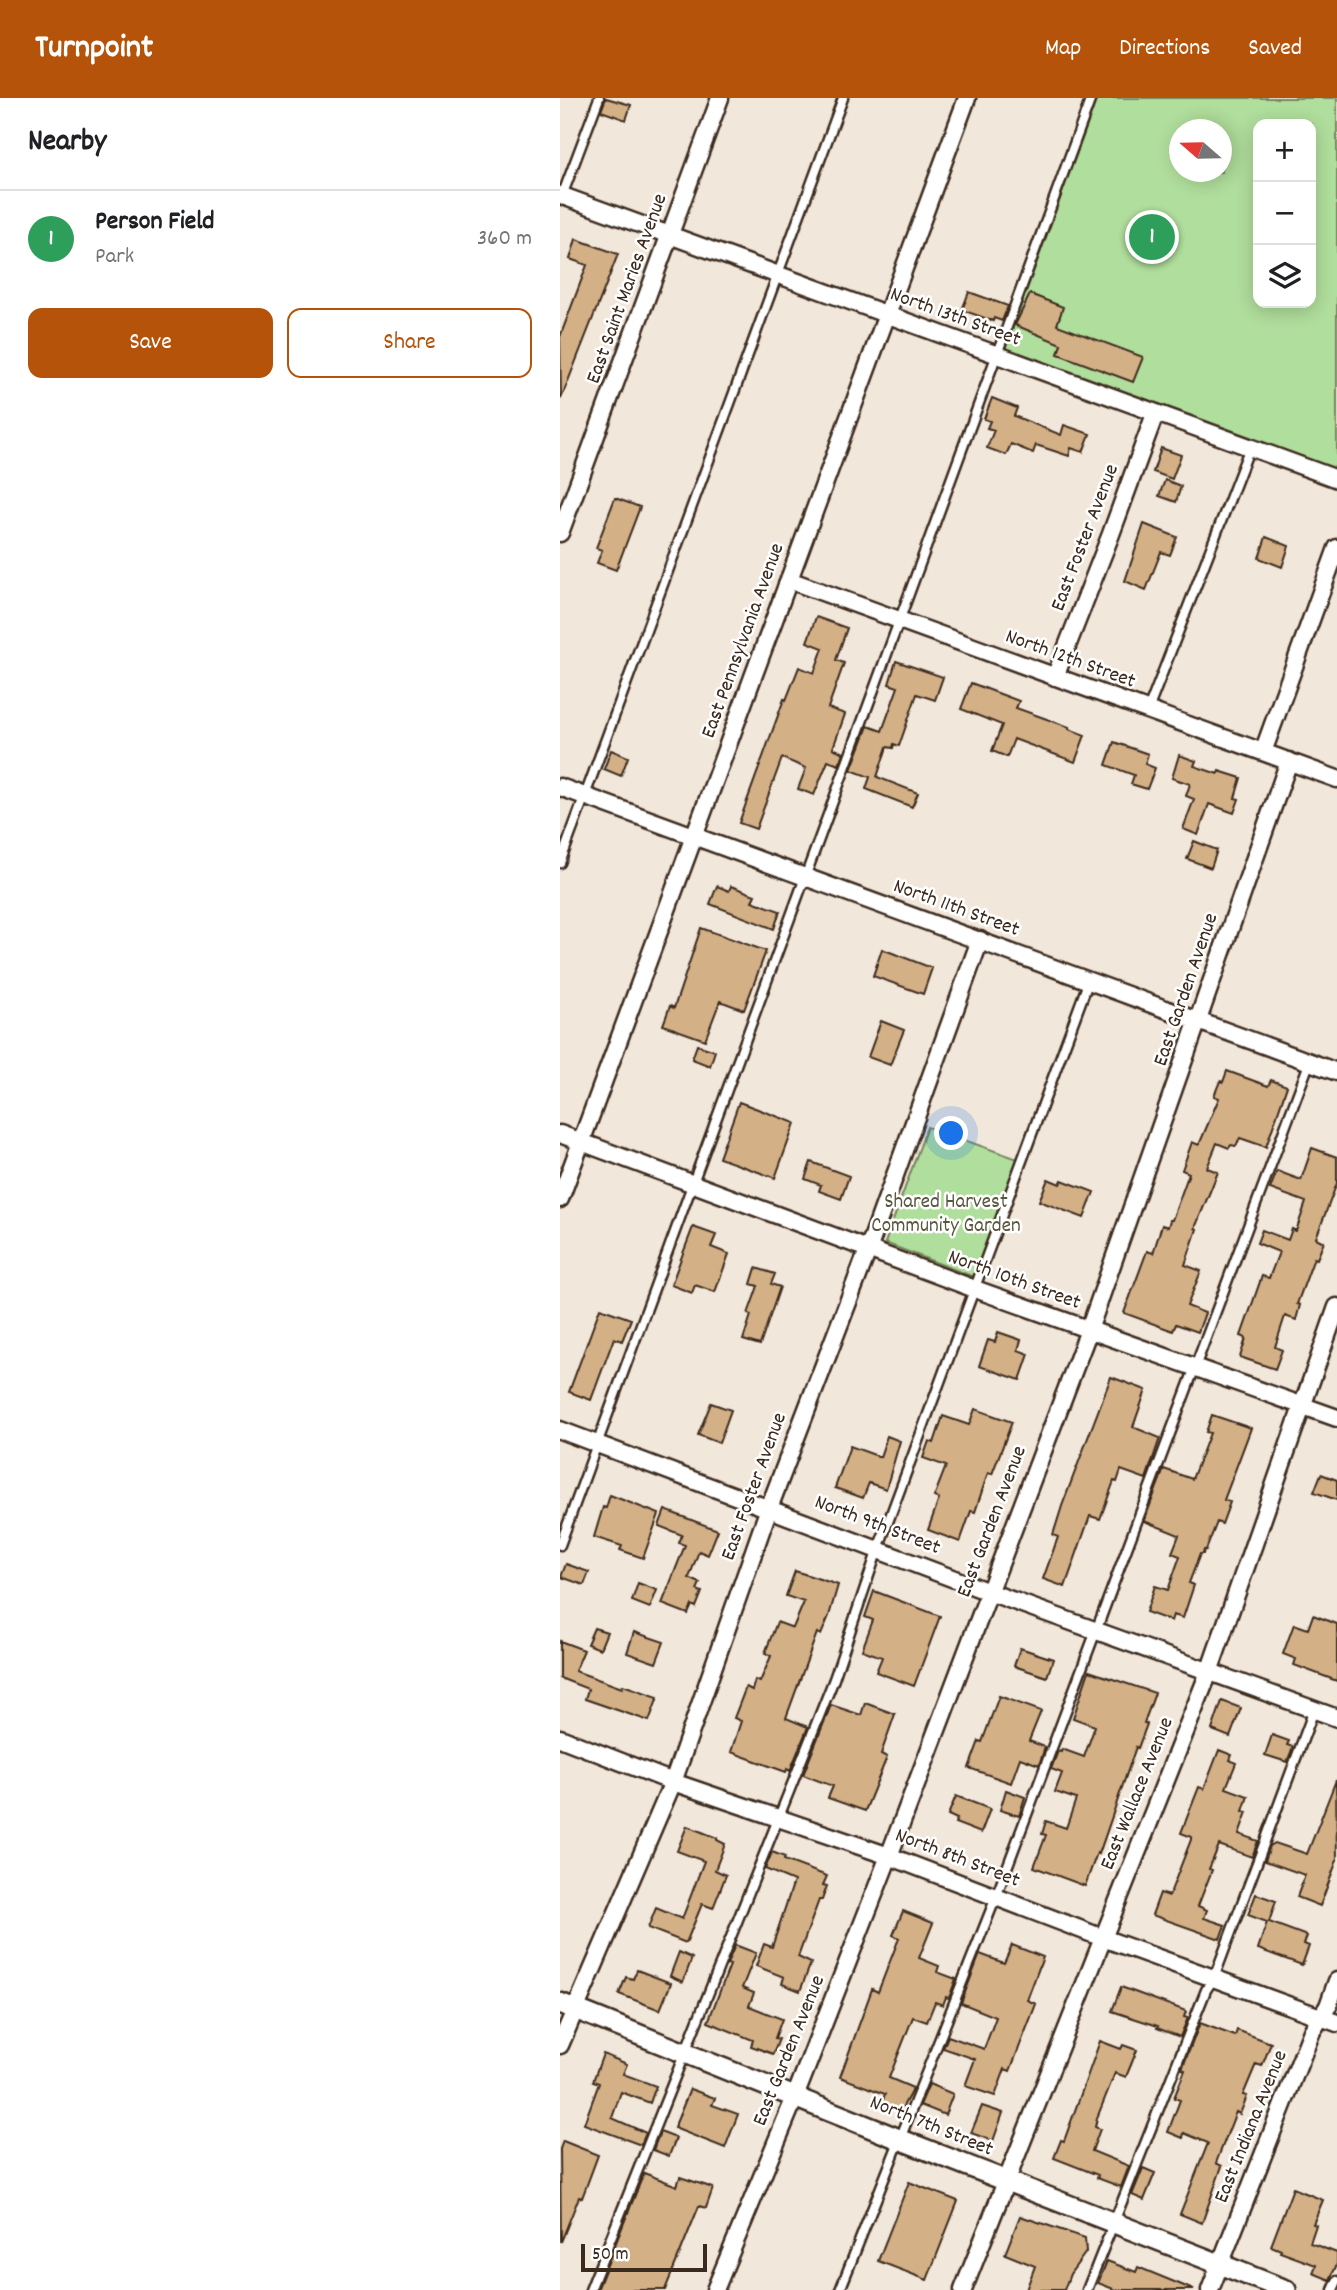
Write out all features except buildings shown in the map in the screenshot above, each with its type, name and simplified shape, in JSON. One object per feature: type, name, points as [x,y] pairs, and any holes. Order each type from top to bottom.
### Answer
[{"type":"street","name":"East Saint Maries Avenue","points":[[560,533],[720,98]]},
{"type":"street","name":"East Pennsylvania Avenue","points":[[560,1199],[967,98]]},
{"type":"street","name":"North 13th Street","points":[[561,198],[670,235],[1337,480]]},
{"type":"street","name":"East Foster Avenue","points":[[1055,677],[1155,414]]},
{"type":"street","points":[[1263,752],[1337,548]]},
{"type":"street","name":"North 12th Street","points":[[789,580],[1337,779]]},
{"type":"street","name":"East Garden Avenue","points":[[715,2290],[795,2097],[889,1856],[1089,1330],[1289,761]]},
{"type":"street","name":"North 11th Street","points":[[560,787],[1337,1072]]},
{"type":"street","name":"East Foster Avenue","points":[[560,2045],[567,2006],[673,1782],[769,1508],[868,1250],[980,940]]},
{"type":"street","name":"North 10th Street","points":[[560,1134],[868,1250],[1337,1418]]},
{"type":"street","name":"East Wallace Avenue","points":[[963,2290],[1209,1672],[1337,1307]]},
{"type":"street","name":"North 9th Street","points":[[560,1430],[989,1592],[1337,1718]]},
{"type":"street","name":"North 8th Street","points":[[560,1738],[673,1782],[889,1856],[1337,2024]]},
{"type":"street","name":"East Indiana Avenue","points":[[1210,2290],[1312,2031],[1328,2006],[1337,1981]]},
{"type":"street","name":"North 7th Street","points":[[567,2006],[1286,2290]]},
{"type":"lane","points":[[561,198],[598,98]]},
{"type":"lane","points":[[560,863],[843,98]]},
{"type":"lane","points":[[560,1545],[1090,98]]},
{"type":"lane","points":[[1148,710],[1250,447]]},
{"type":"lane","points":[[590,2290],[834,1679],[878,1549],[1089,980]]},
{"type":"lane","points":[[840,2290],[996,1897],[1310,1060]]},
{"type":"lane","points":[[1087,2290],[1206,1990],[1214,1978],[1314,1709]]},
{"type":"lane","points":[[1333,2290],[1337,2281]]},
{"type":"green space","points":[[1097,98],[1337,98],[1337,471],[1005,349]]},
{"type":"green space","name":"Shared Harvest Community Garden","points":[[927,1127],[1018,1159],[974,1277],[885,1243]]},
{"type":"place","name":"Person Field","points":[[1152,237]]}]
